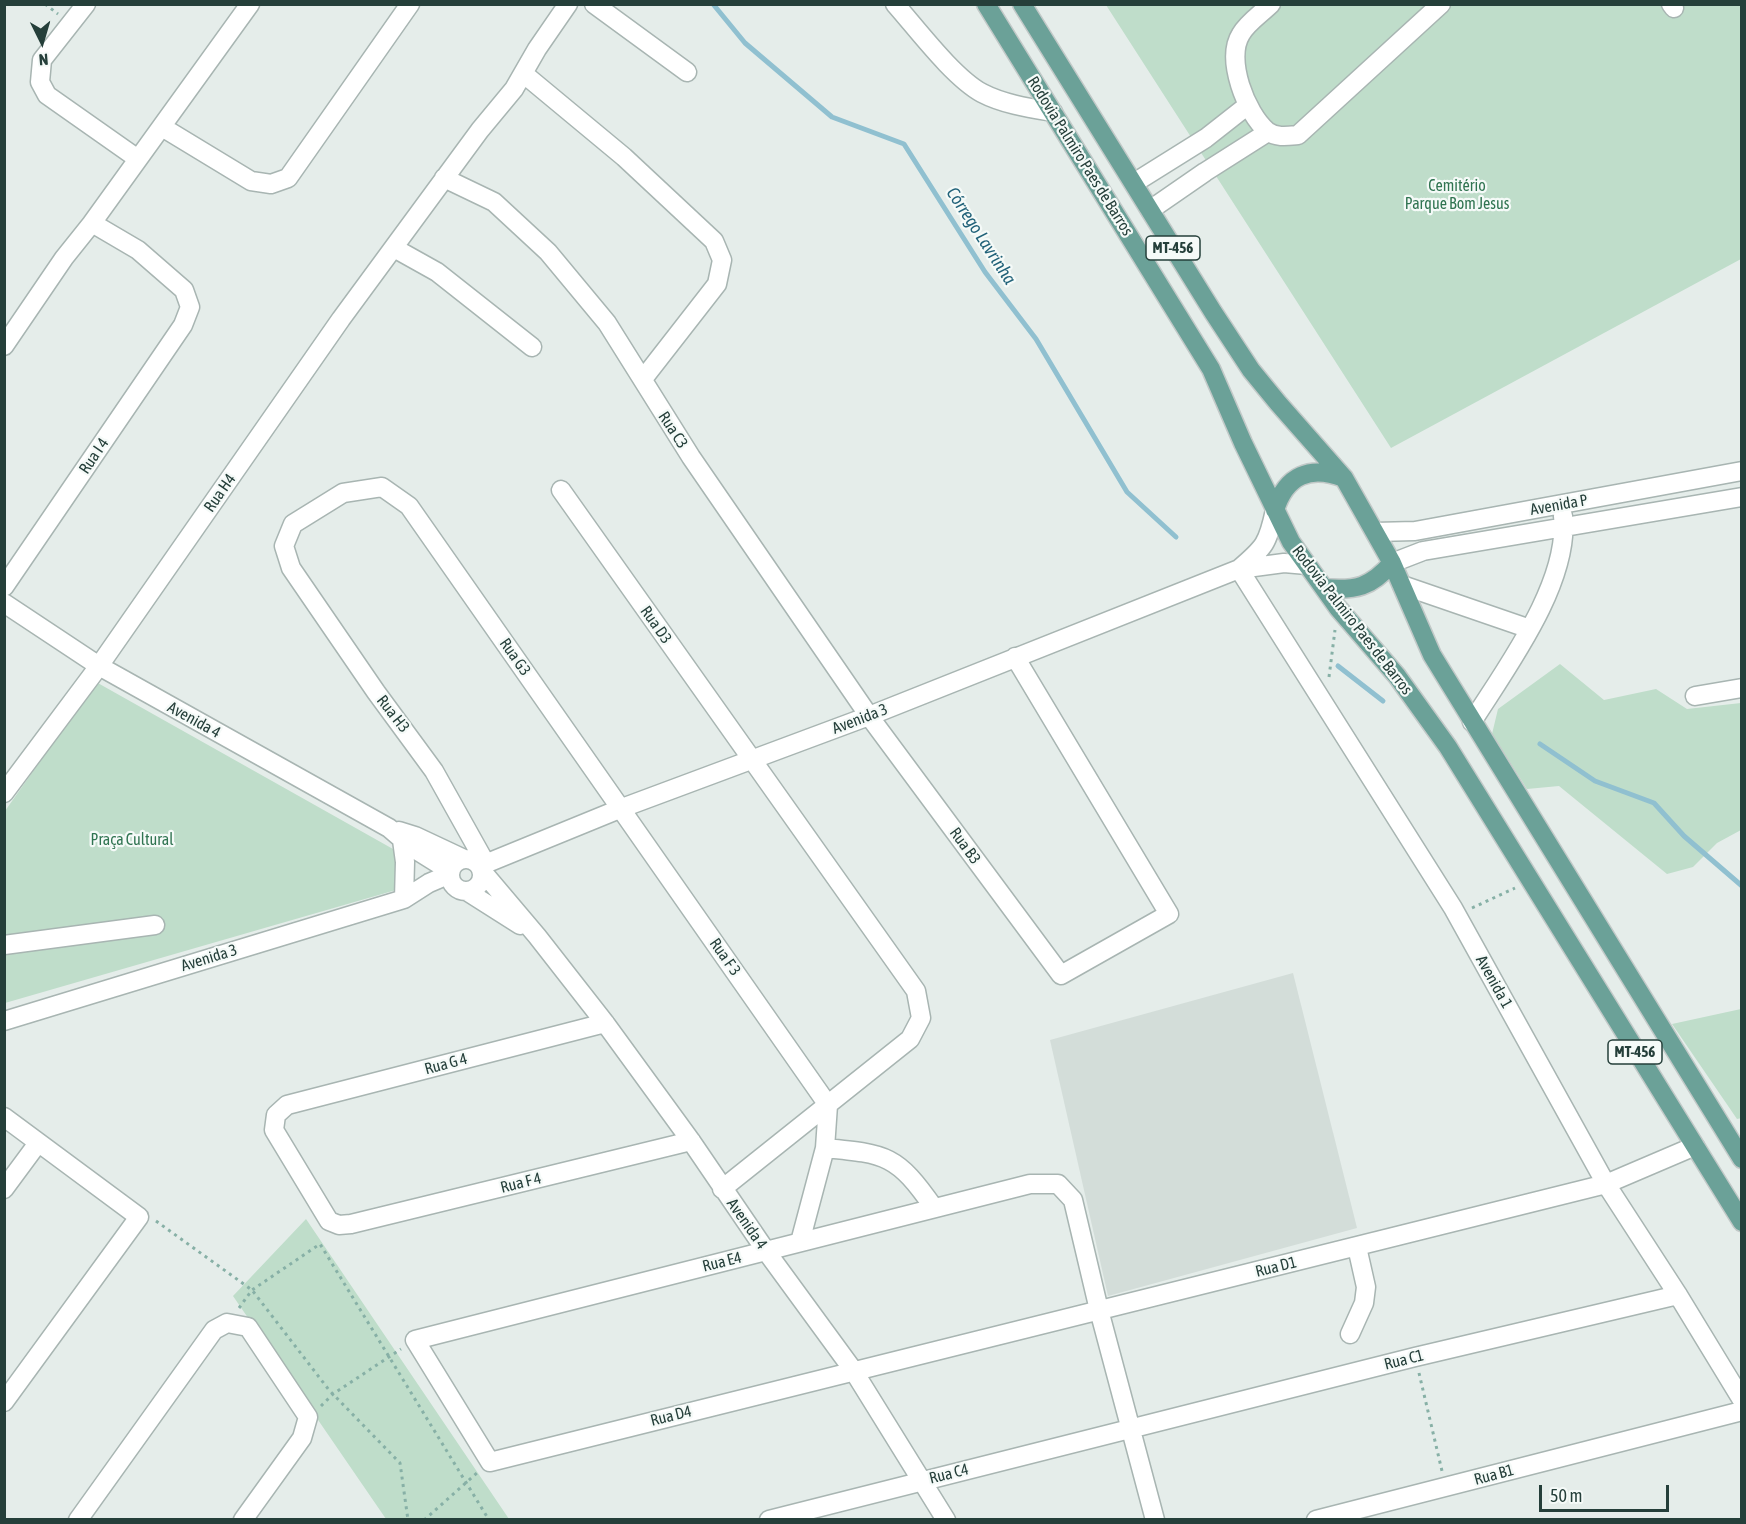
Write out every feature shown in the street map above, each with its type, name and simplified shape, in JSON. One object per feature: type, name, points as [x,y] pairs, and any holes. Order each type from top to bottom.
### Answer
[{"type":"main road","name":"Rodovia Palmiro Paes de Barros","points":[[986,4],[1210,369],[1291,542],[1338,608],[1397,676],[1448,747],[1742,1222]]},
{"type":"main road","name":"Rodovia Palmiro Paes de Barros","points":[[1022,4],[1251,370],[1344,478],[1392,562],[1432,655],[1742,1159]]},
{"type":"main road","points":[[1275,510],[1288,484],[1301,476],[1315,471],[1330,472],[1344,478]]},
{"type":"main road","points":[[1324,588],[1344,590],[1363,586],[1379,577],[1392,562]]},
{"type":"street","points":[[86,4],[42,60],[40,82],[47,95],[138,159]]},
{"type":"street","points":[[4,345],[64,258],[250,4]]},
{"type":"street","points":[[162,127],[250,181],[271,184],[288,178],[410,4]]},
{"type":"street","name":"Rua H4","points":[[4,793],[99,666],[341,319],[480,130],[514,89],[537,49],[568,4]]},
{"type":"street","points":[[594,4],[687,72]]},
{"type":"street","points":[[895,4],[967,84],[984,94],[1017,105],[1053,112]]},
{"type":"street","points":[[1271,4],[1241,33],[1236,47],[1237,71],[1248,105],[1268,132],[1282,136],[1298,135],[1441,4]]},
{"type":"street","points":[[524,74],[624,157],[714,241],[722,260],[717,284],[643,379]]},
{"type":"street","points":[[1134,183],[1206,138],[1248,105]]},
{"type":"street","points":[[1150,210],[1205,171],[1268,132]]},
{"type":"street","name":"Rua C3","points":[[444,178],[494,202],[548,252],[607,323],[658,407],[869,716]]},
{"type":"street","name":"Rua I 4","points":[[4,587],[183,326],[190,307],[184,290],[138,249],[92,222]]},
{"type":"street","points":[[394,248],[437,272],[532,347]]},
{"type":"street","name":"Avenida P","points":[[1375,532],[1415,531],[1742,471]]},
{"type":"street","name":"Rua G3","points":[[291,568],[284,546],[292,524],[343,493],[382,487],[409,506],[622,808]]},
{"type":"street","name":"Rua D3","points":[[561,490],[916,991],[921,1018],[910,1039],[828,1105]]},
{"type":"street","name":"Avenida P","points":[[1392,562],[1423,550],[1742,497]]},
{"type":"street","points":[[1472,722],[1530,630],[1547,596],[1558,560],[1564,526],[1562,504]]},
{"type":"street","points":[[1239,569],[1264,546],[1269,537],[1275,510]]},
{"type":"street","points":[[1239,569],[1284,563],[1307,564]]},
{"type":"street","name":"Rua H3","points":[[291,568],[376,692],[434,771],[478,865]]},
{"type":"street","name":"Avenida 3","points":[[4,1021],[456,881],[458,861],[478,865],[622,808],[869,716],[1239,569]]},
{"type":"street","name":"Avenida 1","points":[[1239,569],[1457,915],[1606,1184],[1742,1400]]},
{"type":"street","points":[[1402,585],[1530,630]]},
{"type":"street","name":"Avenida 4","points":[[4,603],[99,666],[388,828],[456,881],[537,936]]},
{"type":"street","name":"Rua B3","points":[[869,716],[1061,975],[1169,914],[1015,657]]},
{"type":"street","points":[[1695,696],[1742,688]]},
{"type":"street","name":"Rua F 3","points":[[622,808],[828,1105]]},
{"type":"street","name":"Avenida 4","points":[[388,828],[415,836],[478,865],[537,936],[605,1023],[691,1141],[722,1189],[853,1370],[946,1520]]},
{"type":"street","points":[[402,840],[408,896]]},
{"type":"street","points":[[456,881],[477,888],[482,880],[478,865]]},
{"type":"street","points":[[4,945],[155,925]]},
{"type":"street","name":"Rua G 4","points":[[351,1224],[339,1225],[329,1221],[274,1130],[276,1115],[287,1106],[605,1023]]},
{"type":"street","points":[[800,1242],[825,1148],[828,1105]]},
{"type":"street","points":[[722,1189],[828,1105]]},
{"type":"street","points":[[4,1117],[140,1217],[4,1402]]},
{"type":"street","name":"Rua F 4","points":[[351,1224],[691,1141]]},
{"type":"street","points":[[4,1189],[38,1143]]},
{"type":"street","name":"Rua D1","points":[[853,1370],[1606,1184],[1695,1146]]},
{"type":"street","points":[[825,1148],[865,1152],[896,1163],[913,1178],[934,1208]]},
{"type":"street","name":"Rua E4","points":[[415,1340],[1030,1184],[1058,1184],[1073,1200],[1099,1310],[1155,1520]]},
{"type":"street","points":[[1350,1334],[1364,1304],[1366,1287],[1357,1247]]},
{"type":"street","name":"Rua C1","points":[[1130,1428],[1678,1295]]},
{"type":"street","points":[[78,1520],[214,1330],[227,1323],[248,1328],[309,1418],[302,1438],[243,1520]]},
{"type":"street","points":[[415,1340],[490,1462]]},
{"type":"street","name":"Rua D4","points":[[490,1462],[853,1370]]},
{"type":"street","name":"Rua B1","points":[[1316,1520],[1742,1411]]},
{"type":"street","name":"Rua C4","points":[[769,1520],[1130,1428]]},
{"type":"path","points":[[1328,709],[1328,687],[1338,608]]},
{"type":"path","points":[[1457,915],[1530,881]]},
{"type":"path","points":[[140,1217],[143,1211],[252,1290],[333,1394],[400,1463],[408,1520]]},
{"type":"path","points":[[252,1290],[320,1244],[489,1520]]},
{"type":"path","points":[[309,1418],[333,1394],[415,1340]]},
{"type":"path","points":[[1415,1357],[1446,1488]]},
{"type":"path","points":[[424,1520],[490,1462]]},
{"type":"shaded area","points":[[1293,973],[1357,1228],[1108,1296],[1050,1040]]},
{"type":"green space","name":"Cemitério Parque Bom Jesus","points":[[1106,5],[1741,5],[1741,259],[1391,448]]},
{"type":"green space","points":[[1560,664],[1604,700],[1656,689],[1687,709],[1741,703],[1741,830],[1717,843],[1693,867],[1667,874],[1559,786],[1527,789],[1492,734],[1498,709]]},
{"type":"green space","name":"Praça Cultural","points":[[96,682],[393,849],[397,856],[396,890],[5,1003],[5,811]]},
{"type":"green space","points":[[1741,1009],[1742,1118],[1737,1119],[1672,1024]]},
{"type":"green space","points":[[306,1219],[509,1519],[386,1519],[233,1296]]},
{"type":"waterway","name":"Córrego Lavrinha","points":[[713,4],[745,43],[832,117],[904,144],[985,272],[1036,339],[1127,492],[1176,537]]},
{"type":"waterway","name":"Córrego Lavrinha","points":[[1338,666],[1383,701]]},
{"type":"waterway","name":"Córrego Lavrinha","points":[[1540,744],[1595,781],[1654,803],[1684,836],[1742,886]]}]
